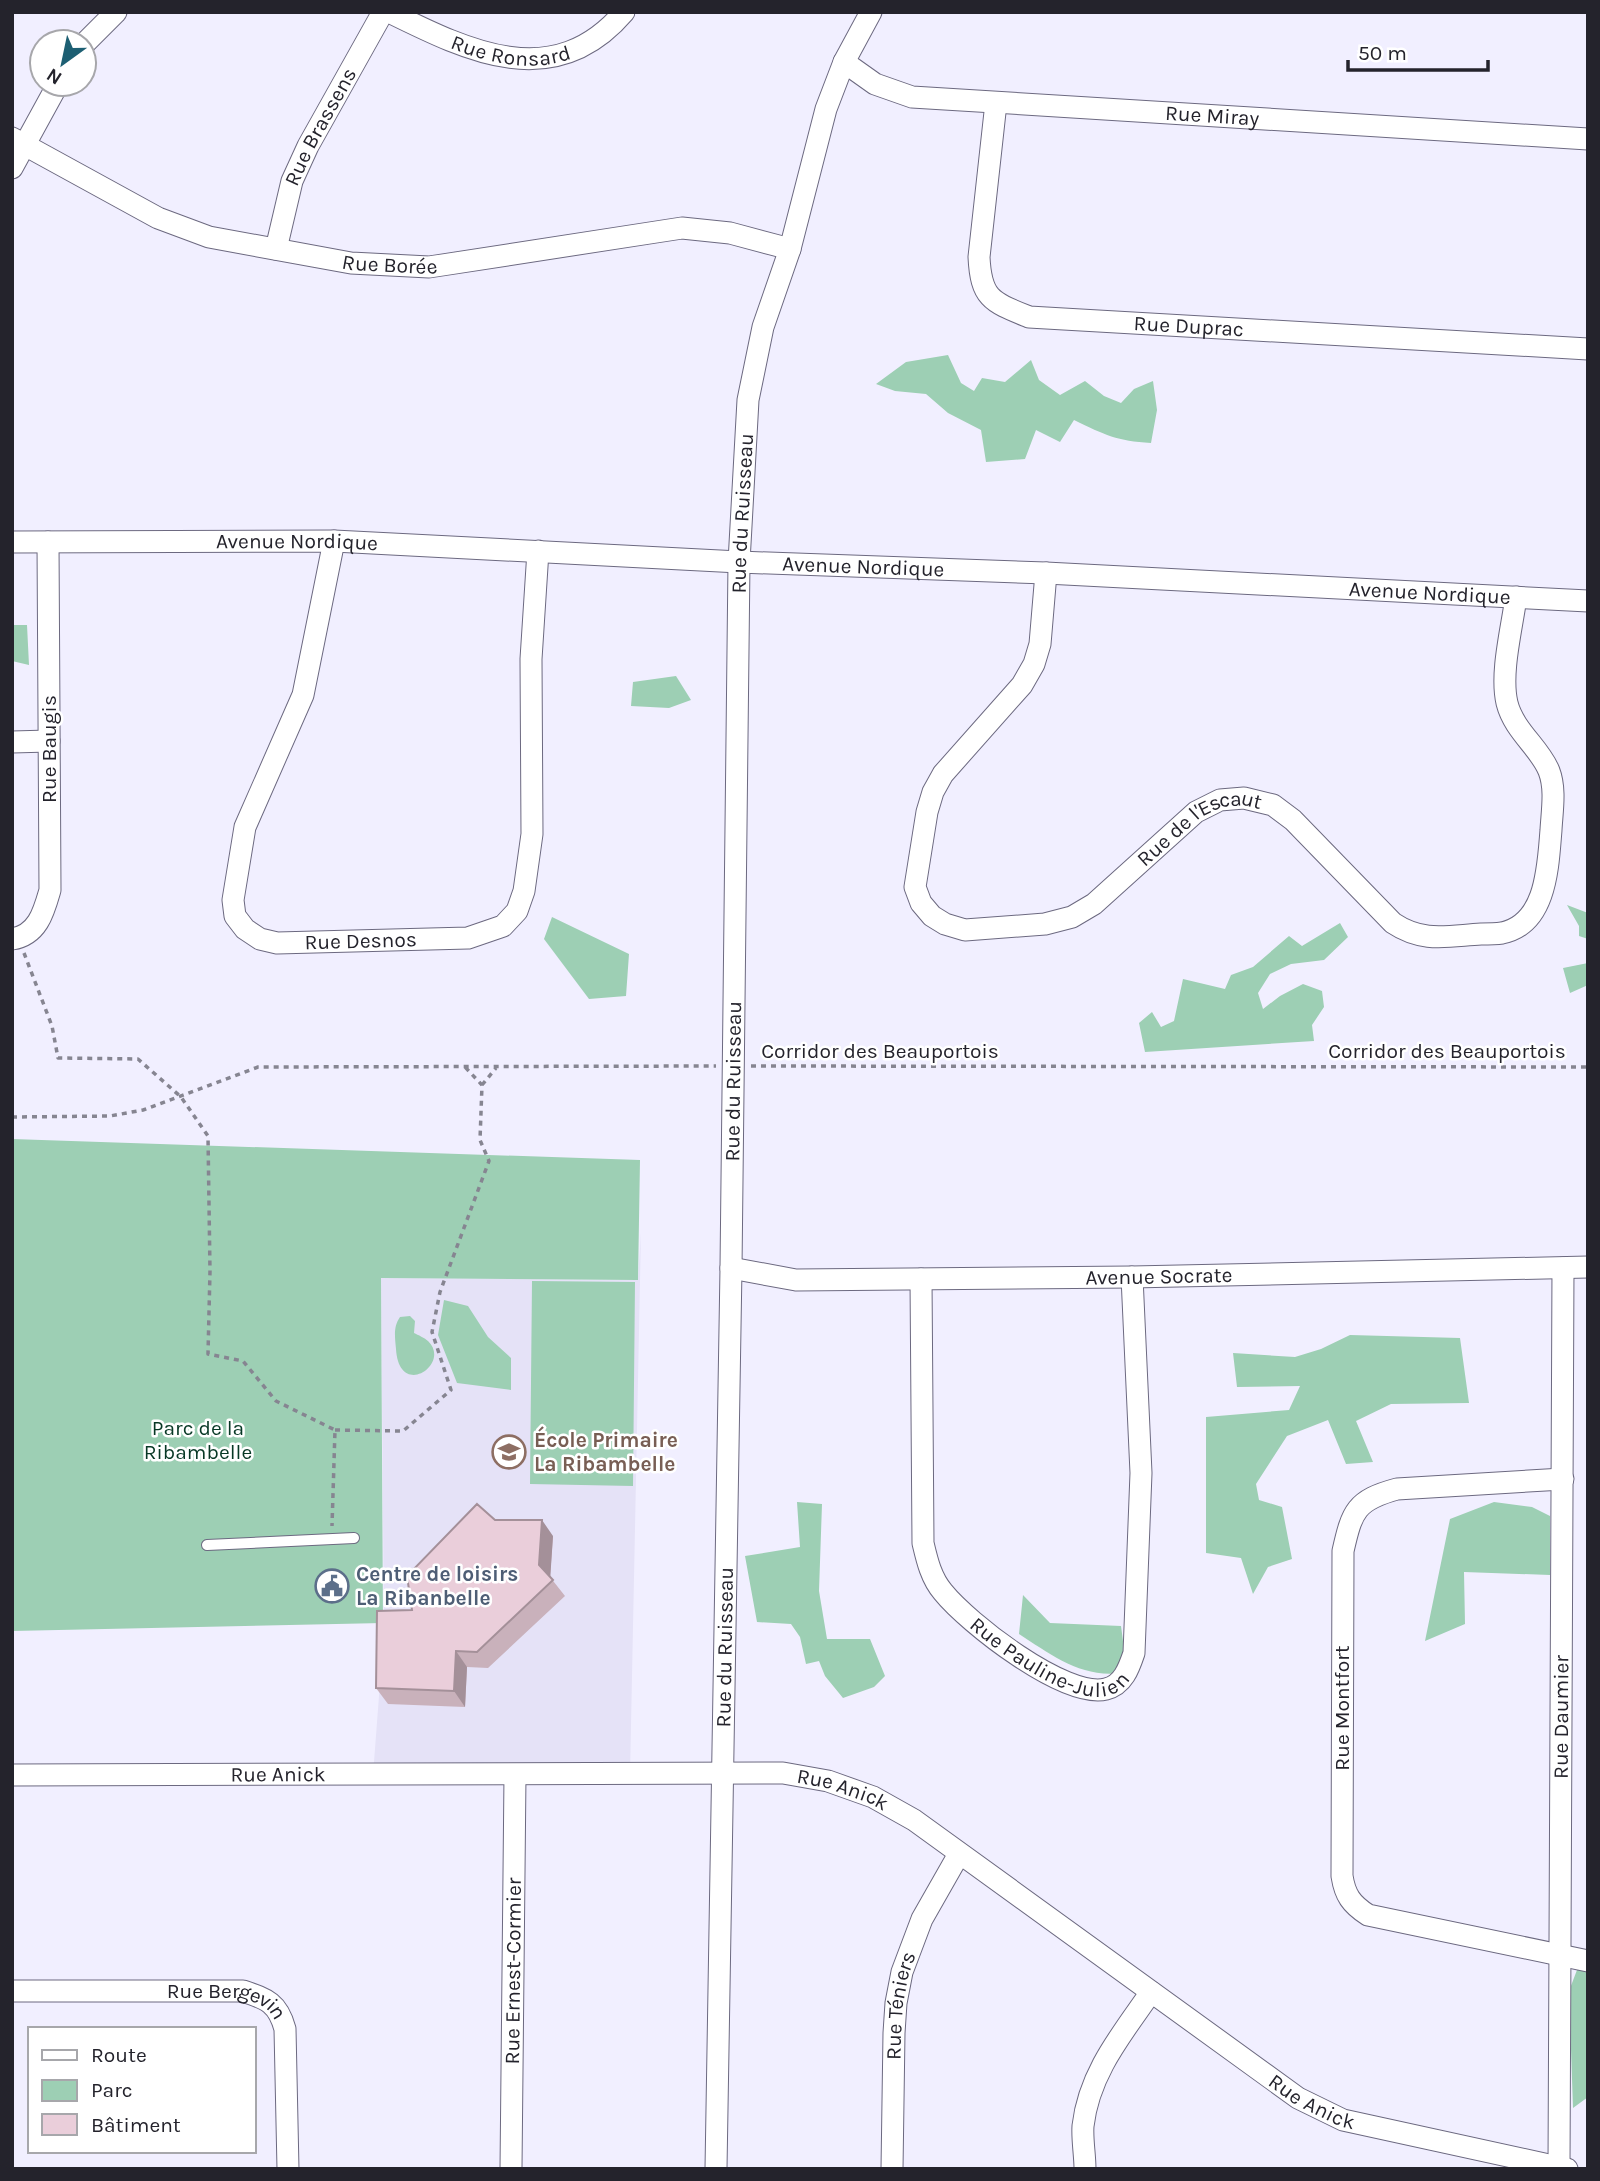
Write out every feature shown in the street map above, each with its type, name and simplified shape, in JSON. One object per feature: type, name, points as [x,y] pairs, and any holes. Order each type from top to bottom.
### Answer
[{"type":"street","points":[[98,30],[116,12]]},
{"type":"street","name":"Rue Brassens","points":[[276,249],[292,181],[308,146],[383,12]]},
{"type":"street","name":"Rue Ronsard","points":[[389,12],[468,49],[524,59],[569,54],[608,31],[624,12]]},
{"type":"street","name":"Rue du Ruisseau","points":[[716,2169],[731,1268],[739,562],[748,400],[763,327],[790,249],[826,109],[844,62],[871,12]]},
{"type":"street","name":"Rue Miray","points":[[844,62],[875,83],[912,97],[1588,139]]},
{"type":"street","points":[[12,168],[19,142],[49,98]]},
{"type":"street","name":"Rue Duprac","points":[[996,103],[979,257],[980,279],[988,295],[1003,306],[1029,317],[1588,349]]},
{"type":"street","name":"Rue Borée","points":[[19,142],[158,218],[209,237],[351,263],[429,267],[682,228],[730,233],[790,249]]},
{"type":"street","name":"Avenue Nordique","points":[[12,542],[334,541],[1588,600]]},
{"type":"street","name":"Rue Desnos","points":[[334,541],[303,695],[245,827],[233,900],[235,916],[245,929],[260,939],[277,943],[468,938],[503,926],[517,911],[524,891],[532,834],[531,659],[538,551]]},
{"type":"street","name":"Rue Baugis","points":[[16,939],[34,929],[43,915],[50,890],[48,542]]},
{"type":"street","name":"Rue de l'Escaut","points":[[1046,573],[1041,644],[1034,664],[1022,685],[943,774],[933,792],[927,812],[915,887],[921,903],[932,916],[945,924],[965,930],[1045,924],[1072,918],[1094,904],[1196,812],[1220,800],[1244,798],[1273,805],[1293,820],[1393,923],[1409,934],[1429,937],[1504,933],[1523,923],[1537,904],[1547,878],[1553,794],[1549,771],[1515,723],[1507,703],[1505,679],[1516,597]]},
{"type":"street","points":[[12,742],[49,741]]},
{"type":"street","name":"Avenue Socrate","points":[[731,1268],[796,1280],[1132,1277],[1588,1267]]},
{"type":"street","name":"Rue Daumier","points":[[1563,1268],[1560,1955],[1563,2168]]},
{"type":"street","name":"Rue Pauline-Julien","points":[[921,1279],[923,1543],[929,1569],[942,1592],[981,1630],[1051,1677],[1092,1690],[1107,1689],[1119,1683],[1129,1668],[1134,1653],[1141,1473],[1132,1277]]},
{"type":"street","name":"Rue Montfort","points":[[1563,1479],[1397,1489],[1372,1496],[1358,1507],[1348,1527],[1343,1551],[1342,1876],[1345,1892],[1354,1906],[1367,1915],[1588,1961]]},
{"type":"street","name":"Rue Anick","points":[[12,1775],[783,1773],[828,1781],[883,1802],[914,1820],[1298,2098],[1343,2120],[1563,2168]]},
{"type":"street","name":"Rue Ernest-Cormier","points":[[511,2169],[514,1775]]},
{"type":"street","name":"Rue Téniers","points":[[892,2169],[894,2033],[902,1972],[922,1919],[958,1854]]},
{"type":"street","name":"Rue Bergevin","points":[[12,1991],[243,1991],[271,2002],[281,2012],[285,2029],[288,2169]]},
{"type":"street","points":[[1086,2169],[1083,2128],[1090,2091],[1106,2056],[1151,1992]]},
{"type":"lane","points":[[207,1545],[354,1538]]},
{"type":"path","points":[[16,939],[52,1026],[58,1058],[138,1059],[181,1097],[208,1136],[208,1354],[243,1361],[276,1401],[335,1430],[403,1431],[451,1391],[432,1332],[440,1292],[489,1161],[480,1140],[482,1085],[497,1067]]},
{"type":"path","name":"Corridor des Beauportois","points":[[12,1117],[110,1116],[149,1108],[258,1067],[1588,1067]]},
{"type":"path","points":[[465,1067],[482,1085]]},
{"type":"path","points":[[332,1539],[335,1430]]},
{"type":"shaded area","name":"École Primaire La Ribambelle","points":[[641,1232],[630,1775],[373,1775],[384,1630],[381,1278],[638,1280]]},
{"type":"green space","points":[[948,355],[961,383],[974,391],[982,378],[1005,382],[1031,360],[1039,380],[1060,395],[1085,381],[1104,396],[1121,403],[1134,389],[1153,381],[1157,410],[1151,443],[1111,436],[1074,420],[1060,442],[1036,430],[1025,459],[986,462],[981,430],[948,413],[926,394],[895,391],[876,384],[906,362]]},
{"type":"green space","points":[[12,625],[27,625],[29,665],[12,661]]},
{"type":"green space","points":[[676,676],[691,700],[669,708],[631,706],[633,682]]},
{"type":"green space","points":[[1567,905],[1588,913],[1588,939],[1579,936],[1579,926]]},
{"type":"green space","points":[[552,917],[629,954],[626,996],[589,999],[544,939]]},
{"type":"green space","points":[[1340,923],[1348,937],[1324,960],[1291,964],[1270,974],[1258,993],[1263,1009],[1303,984],[1322,991],[1324,1007],[1312,1025],[1314,1041],[1145,1052],[1139,1023],[1152,1012],[1161,1027],[1174,1021],[1183,979],[1225,989],[1231,975],[1253,967],[1289,936],[1302,946]]},
{"type":"green space","points":[[1588,963],[1588,985],[1570,993],[1563,968]]},
{"type":"green space","name":"Parc de la Ribambelle","points":[[12,1139],[640,1160],[638,1280],[381,1278],[383,1623],[12,1631]]},
{"type":"green space","points":[[532,1281],[635,1282],[633,1486],[530,1484]]},
{"type":"green space","points":[[444,1300],[468,1306],[488,1337],[511,1358],[511,1390],[457,1383],[438,1335]]},
{"type":"green space","points":[[410,1316],[415,1321],[414,1333],[428,1341],[434,1350],[434,1359],[429,1367],[414,1375],[406,1372],[399,1364],[395,1340],[395,1328],[400,1317]]},
{"type":"green space","points":[[1350,1335],[1460,1338],[1469,1403],[1391,1404],[1356,1421],[1373,1462],[1346,1464],[1328,1420],[1287,1436],[1256,1484],[1259,1500],[1282,1507],[1292,1559],[1268,1567],[1253,1594],[1241,1558],[1206,1553],[1206,1417],[1289,1410],[1300,1386],[1237,1387],[1233,1353],[1295,1357],[1321,1349]]},
{"type":"green space","points":[[797,1502],[822,1504],[819,1591],[827,1639],[870,1639],[885,1676],[874,1687],[843,1698],[825,1676],[819,1661],[806,1664],[800,1637],[791,1624],[757,1622],[745,1556],[800,1547]]},
{"type":"green space","points":[[1494,1502],[1532,1507],[1550,1516],[1550,1575],[1464,1572],[1465,1624],[1425,1641],[1450,1519]]},
{"type":"green space","points":[[1023,1595],[1050,1623],[1121,1626],[1125,1656],[1120,1673],[1092,1672],[1066,1663],[1019,1634]]},
{"type":"green space","points":[[1588,1962],[1588,2097],[1573,2108],[1569,1991],[1577,1970]]},
{"type":"building","points":[[477,1504],[495,1520],[542,1520],[539,1565],[553,1580],[477,1652],[456,1651],[454,1691],[376,1688],[377,1611],[412,1610],[407,1576]]},
{"type":"place","name":"École Primaire La Ribambelle","points":[[509,1452]]},
{"type":"place","name":"Centre de loisirs La Ribanbelle","points":[[332,1586]]}]
